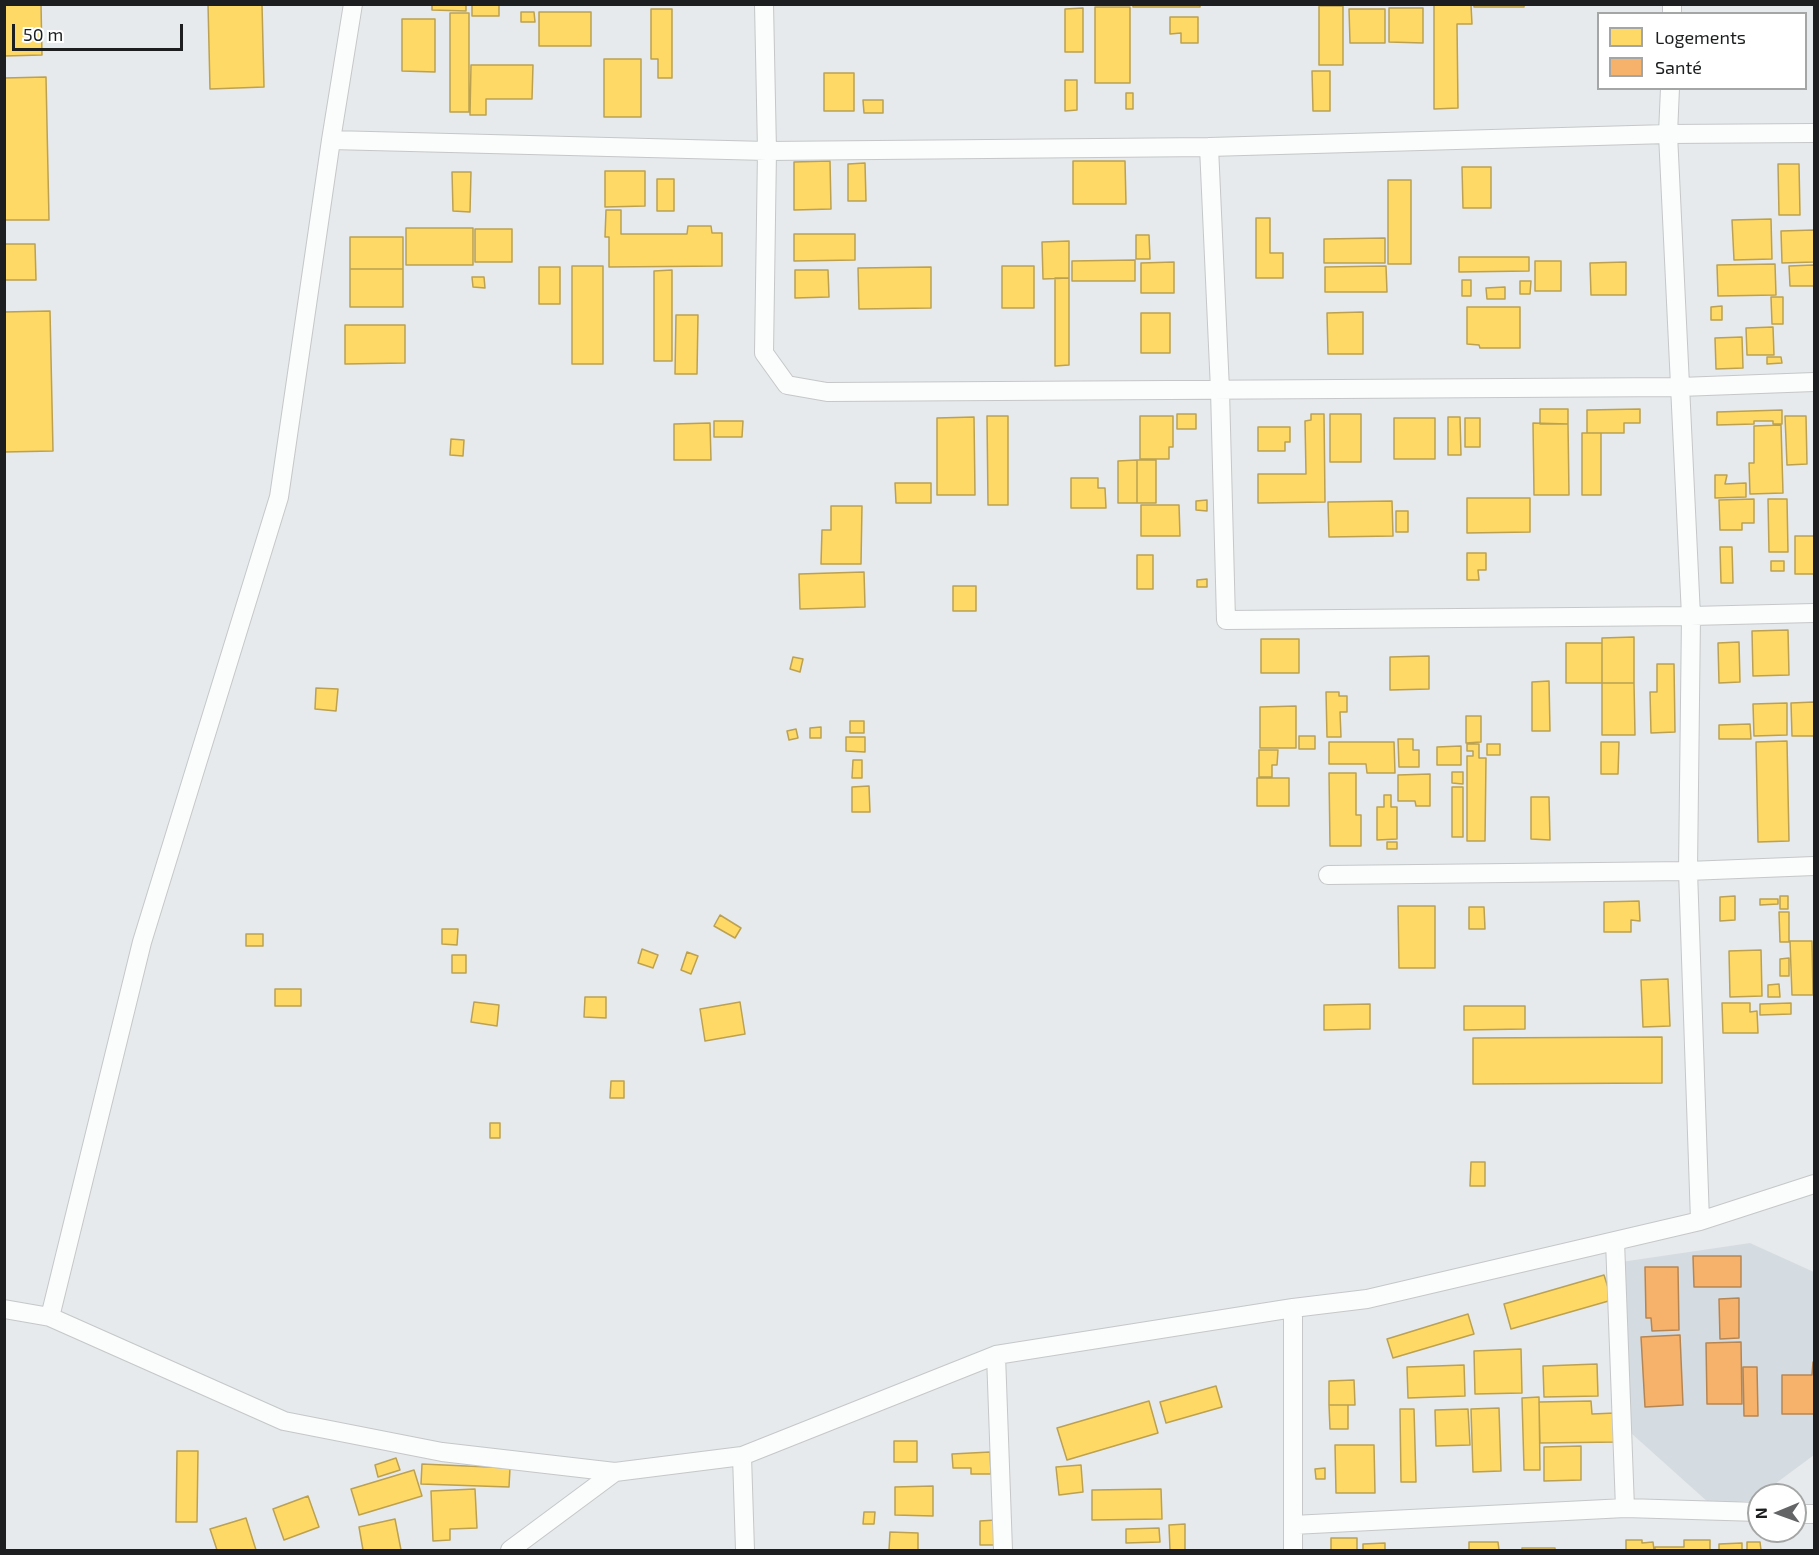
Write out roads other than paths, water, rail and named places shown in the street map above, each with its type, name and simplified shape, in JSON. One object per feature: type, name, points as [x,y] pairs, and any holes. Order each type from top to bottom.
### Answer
[{"type":"street","points":[[50,1317],[142,942],[279,497],[353,4]]},
{"type":"street","points":[[764,4],[767,151],[764,353],[787,385],[827,392],[1680,387],[1815,382]]},
{"type":"street","points":[[1670,90],[1668,134],[1691,616],[1688,871],[1700,1221]]},
{"type":"street","points":[[331,140],[767,151],[1209,147],[1668,134],[1815,133]]},
{"type":"street","points":[[1209,147],[1220,390],[1226,620],[1815,613]]},
{"type":"street","points":[[1328,875],[1688,871],[1815,866]]},
{"type":"street","points":[[4,1309],[50,1317],[284,1421],[442,1452],[615,1472],[742,1456],[996,1355],[1293,1308],[1367,1299],[1700,1221],[1815,1184]]},
{"type":"street","points":[[1615,1240],[1625,1508]]},
{"type":"street","points":[[1293,1308],[1293,1551]]},
{"type":"street","points":[[996,1355],[1003,1551]]},
{"type":"street","points":[[742,1456],[745,1551]]},
{"type":"street","points":[[510,1551],[615,1472]]},
{"type":"street","points":[[1293,1525],[1625,1508],[1747,1512]]}]
